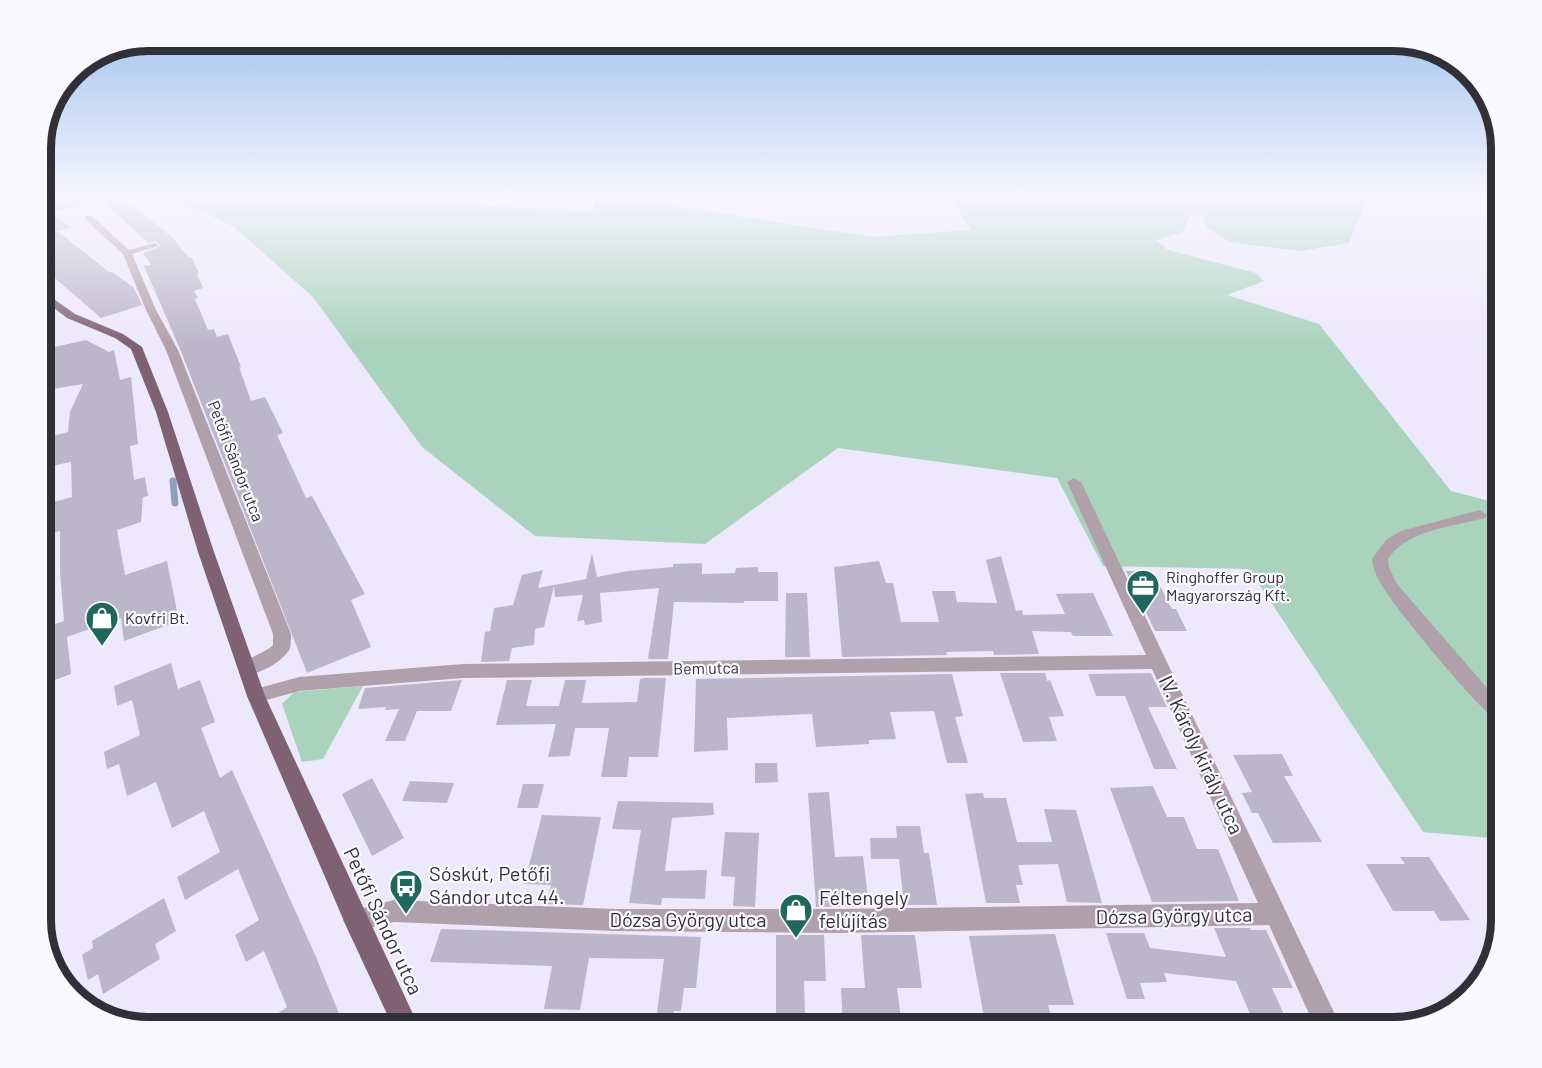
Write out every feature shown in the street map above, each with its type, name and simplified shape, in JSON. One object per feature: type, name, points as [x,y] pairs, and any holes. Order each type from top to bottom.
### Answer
[{"type":"main road","name":"Petőfi Sándor utca","points":[[51,303],[70,316],[119,336],[136,347],[162,412],[206,552],[256,696],[355,920],[401,1017]]},
{"type":"street","points":[[118,245],[127,253],[155,246]]},
{"type":"street","name":"Petőfi Sándor utca","points":[[127,253],[151,310],[172,350],[282,634],[282,647],[272,657],[247,669]]},
{"type":"street","name":"IV. Károly király utca","points":[[1074,482],[1323,1017]]},
{"type":"street","points":[[1480,515],[1406,534],[1392,543],[1380,559],[1381,568],[1391,587],[1491,704]]},
{"type":"street","name":"Bem utca","points":[[256,696],[299,684],[463,671],[1158,662]]},
{"type":"street","name":"Dózsa György utca","points":[[355,920],[394,910],[615,921],[838,921],[1275,914]]},
{"type":"green space","points":[[254,245],[1162,245],[1168,250],[1256,273],[1264,281],[1227,295],[1319,324],[1451,491],[1491,501],[1491,838],[1423,832],[1249,569],[1103,566],[1057,478],[838,448],[705,544],[535,536],[422,447],[313,297]]},
{"type":"green space","points":[[1252,245],[1338,245],[1300,251]]},
{"type":"green space","points":[[363,686],[323,759],[302,762],[282,704],[294,692]]},
{"type":"building","points":[[51,245],[75,245],[134,288],[142,305],[101,318],[51,275]]},
{"type":"building","points":[[178,245],[188,257],[191,257],[203,288],[194,291],[198,298],[195,299],[208,330],[214,329],[217,337],[228,334],[251,401],[265,397],[283,433],[277,435],[306,498],[312,496],[365,594],[351,600],[371,647],[307,673],[180,349],[144,266],[151,265],[143,253],[161,246]]},
{"type":"building","points":[[86,340],[109,352],[114,350],[120,380],[131,377],[138,444],[130,446],[134,480],[145,477],[148,496],[143,497],[141,522],[117,530],[125,575],[167,561],[179,621],[124,641],[121,618],[67,637],[71,674],[51,681],[51,626],[64,621],[60,572],[60,531],[52,533],[51,503],[72,497],[71,462],[51,466],[51,436],[68,432],[70,412],[83,384],[51,389],[51,348]]},
{"type":"building","points":[[592,553],[597,577],[628,571],[673,567],[673,564],[702,563],[702,574],[735,573],[736,568],[758,567],[758,572],[778,572],[778,601],[674,602],[668,659],[648,659],[659,588],[600,593],[602,622],[585,625],[584,620],[577,621],[583,595],[555,597],[554,586],[544,627],[535,629],[534,645],[512,648],[509,661],[481,662],[485,632],[490,631],[494,608],[513,605],[522,575],[543,570],[538,588],[586,579]]},
{"type":"building","points":[[1001,556],[1016,611],[1022,610],[1023,615],[1065,614],[1056,594],[1093,593],[1113,636],[1073,636],[1071,632],[1032,631],[1039,654],[994,655],[993,651],[946,652],[947,655],[842,657],[834,567],[879,561],[886,583],[893,583],[901,622],[939,622],[932,591],[955,591],[957,602],[997,603],[986,560]]},
{"type":"building","points":[[1126,571],[1152,571],[1172,609],[1176,609],[1187,631],[1155,631]]},
{"type":"building","points":[[786,593],[807,593],[810,657],[785,657]]},
{"type":"building","points":[[171,663],[178,689],[200,680],[215,722],[201,728],[220,778],[232,770],[341,1017],[273,1017],[287,1007],[264,951],[246,962],[235,935],[259,920],[238,869],[185,900],[177,877],[220,852],[204,811],[172,828],[156,782],[127,796],[119,764],[107,769],[104,752],[140,735],[132,700],[117,706],[114,686]]},
{"type":"building","points":[[1000,673],[1045,673],[1064,716],[1049,717],[1057,741],[1023,742]]},
{"type":"building","points":[[1151,673],[1167,707],[1148,707],[1177,769],[1154,769],[1125,696],[1096,696],[1088,674]]},
{"type":"building","points":[[952,674],[963,716],[955,717],[968,763],[947,763],[934,711],[890,712],[896,739],[869,740],[869,744],[816,747],[812,714],[727,718],[728,750],[694,752],[696,679]]},
{"type":"building","points":[[666,678],[658,757],[629,757],[627,777],[601,777],[609,728],[575,728],[570,756],[548,757],[556,724],[496,725],[507,680],[532,680],[526,706],[559,706],[565,680],[586,680],[582,703],[637,702],[640,679]]},
{"type":"building","points":[[462,680],[451,711],[417,711],[405,741],[385,741],[399,709],[385,710],[386,707],[358,709],[365,688]]},
{"type":"building","points":[[1282,754],[1293,776],[1284,776],[1322,842],[1273,843],[1258,813],[1252,813],[1242,793],[1252,792],[1233,755]]},
{"type":"building","points":[[755,763],[777,763],[778,782],[755,783]]},
{"type":"building","points":[[372,778],[404,838],[372,856],[342,794]]},
{"type":"building","points":[[410,781],[454,783],[447,803],[402,801]]},
{"type":"building","points":[[523,784],[544,784],[538,808],[517,808]]},
{"type":"building","points":[[1153,786],[1167,817],[1184,817],[1197,849],[1218,849],[1239,901],[1152,902],[1110,788]]},
{"type":"building","points":[[829,792],[835,857],[863,856],[869,906],[816,907],[808,793]]},
{"type":"building","points":[[983,793],[984,798],[1006,798],[1017,842],[1052,842],[1044,809],[1076,810],[1102,903],[1067,902],[1058,864],[1018,865],[1023,885],[1016,885],[1020,903],[986,903],[965,794]]},
{"type":"building","points":[[618,801],[713,803],[714,815],[672,818],[665,871],[707,870],[705,899],[662,898],[661,905],[629,903],[641,830],[612,829]]},
{"type":"building","points":[[542,815],[601,817],[583,905],[546,904],[551,885],[524,884]]},
{"type":"building","points":[[896,826],[920,826],[924,853],[929,853],[937,905],[904,905],[899,859],[871,859],[870,838],[897,838]]},
{"type":"building","points":[[725,832],[759,833],[755,907],[733,906],[735,877],[721,876]]},
{"type":"building","points":[[1400,857],[1429,857],[1470,920],[1440,921],[1434,911],[1393,911],[1366,864],[1405,864]]},
{"type":"building","points":[[164,898],[176,931],[155,944],[160,959],[103,994],[98,974],[88,980],[82,955],[93,948],[92,941]]},
{"type":"building","points":[[1214,928],[1266,930],[1293,988],[1272,988],[1285,1017],[1251,1017],[1236,981],[1164,973],[1167,982],[1140,983],[1145,999],[1127,999],[1106,933],[1144,933],[1150,948],[1226,957]]},
{"type":"building","points":[[441,929],[701,937],[696,988],[684,988],[681,1011],[674,1011],[673,1017],[656,1017],[664,959],[589,958],[580,1010],[544,1009],[552,966],[430,962]]},
{"type":"building","points":[[1055,934],[1074,1005],[1048,1005],[1051,1016],[984,1017],[969,936]]},
{"type":"building","points":[[776,935],[824,935],[826,981],[804,981],[805,1016],[776,1016]]},
{"type":"building","points":[[861,935],[915,935],[922,988],[897,988],[901,1017],[842,1017],[841,988],[865,988]]},
{"type":"waterway","points":[[173,481],[175,503]]},
{"type":"place","name":"Ringhoffer Group Magyarország Kft.","points":[[1143,615]]},
{"type":"place","name":"Kovfri Bt.","points":[[102,647]]},
{"type":"place","name":"Sóskút, Petőfi Sándor utca 44.","points":[[406,915]]},
{"type":"place","name":"Féltengely felújítás","points":[[796,939]]}]
